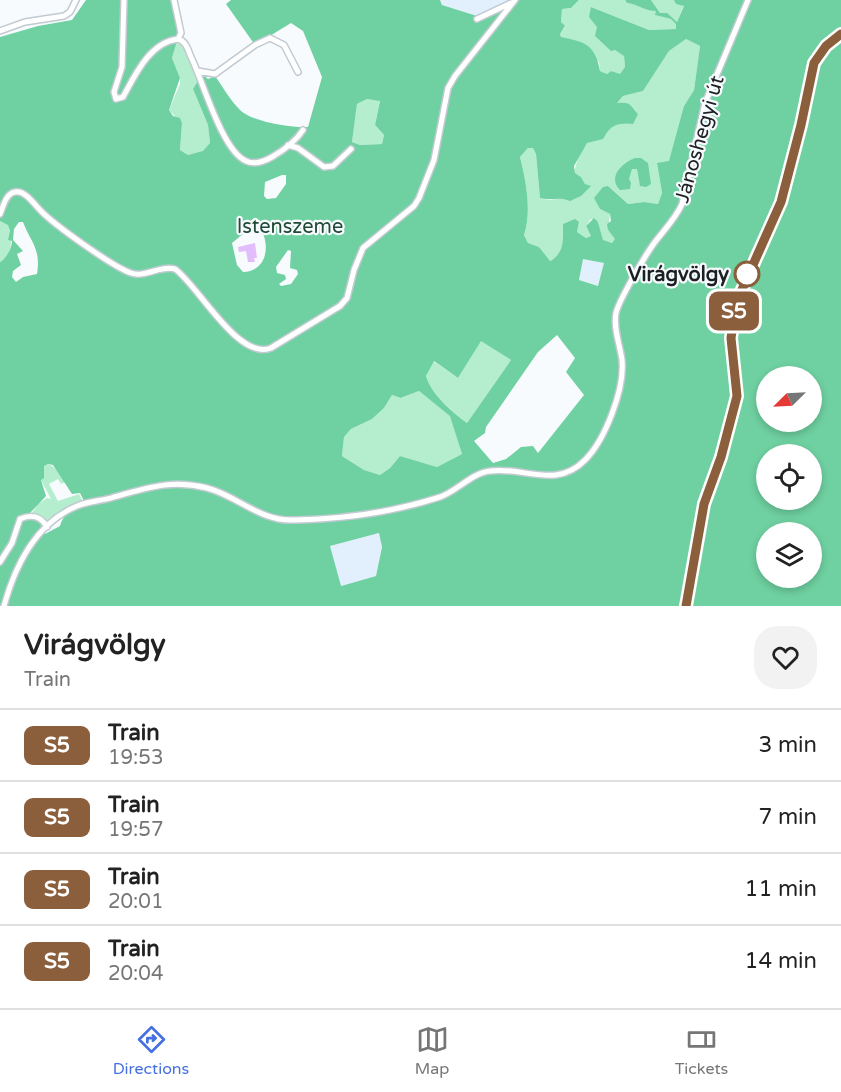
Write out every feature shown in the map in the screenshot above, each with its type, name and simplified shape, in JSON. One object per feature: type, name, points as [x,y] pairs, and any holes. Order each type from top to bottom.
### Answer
[{"type":"street","points":[[0,31],[25,22],[64,16],[70,12],[76,0]]},
{"type":"street","points":[[124,0],[122,68],[114,92],[116,99],[123,97],[139,69],[158,46],[178,39],[181,33],[174,0]]},
{"type":"street","name":"Jánoshegyi út","points":[[4,606],[16,569],[30,546],[66,511],[155,485],[180,484],[208,489],[264,515],[292,521],[377,512],[422,502],[458,489],[482,473],[491,470],[550,476],[580,465],[589,455],[607,424],[620,384],[622,360],[615,322],[618,307],[653,244],[682,204],[705,104],[748,0]]},
{"type":"street","points":[[477,19],[514,1]]},
{"type":"street","points":[[0,214],[10,194],[17,192],[23,194],[49,220],[121,268],[137,275],[167,268],[175,269],[228,329],[254,348],[265,350],[271,348],[340,306],[347,298],[354,270],[363,248],[414,206],[434,160],[448,88],[514,1]]},
{"type":"street","points":[[198,71],[215,74],[255,45],[270,38],[284,45],[298,72]]},
{"type":"street","points":[[178,39],[184,42],[198,71],[217,123],[237,155],[249,163],[266,160],[298,138],[303,130]]},
{"type":"street","points":[[288,145],[298,148],[324,167],[333,166],[351,149]]},
{"type":"street","points":[[0,562],[12,543],[17,523],[21,519],[30,516],[40,518],[47,527]]},
{"type":"shaded area","points":[[440,0],[511,0],[477,16],[442,5]]},
{"type":"shaded area","points":[[841,32],[841,37],[822,54],[814,71],[790,180],[741,304],[739,396],[729,430],[727,428],[736,392],[729,338],[733,297],[739,283],[735,280],[734,275],[740,263],[748,263],[755,252],[812,63],[822,48]]},
{"type":"shaded area","points":[[583,258],[604,263],[599,286],[579,280]]},
{"type":"shaded area","points":[[380,533],[382,547],[376,576],[340,586],[330,546]]},
{"type":"green space","name":"Istenszeme","points":[[86,0],[175,0],[178,38],[172,58],[180,78],[169,110],[173,116],[180,118],[182,123],[180,150],[188,155],[203,151],[210,143],[208,125],[193,89],[202,74],[208,79],[215,76],[240,110],[253,118],[301,127],[308,127],[322,77],[303,31],[291,23],[255,45],[226,4],[231,0],[440,0],[442,5],[477,16],[511,0],[579,0],[571,8],[562,9],[561,22],[565,26],[560,34],[561,37],[588,46],[595,55],[600,71],[607,74],[611,71],[620,74],[625,67],[624,56],[615,50],[611,51],[595,36],[597,27],[589,17],[591,7],[649,30],[676,29],[676,24],[671,19],[655,15],[656,11],[627,3],[625,0],[651,0],[660,13],[667,13],[677,22],[684,6],[676,4],[674,0],[841,0],[841,32],[822,48],[812,63],[798,130],[780,197],[758,248],[752,253],[748,263],[740,263],[734,275],[735,280],[740,283],[733,297],[729,344],[736,392],[727,428],[729,429],[739,396],[732,339],[739,303],[741,303],[761,256],[759,254],[790,180],[814,71],[822,54],[841,37],[841,606],[0,606],[0,262],[8,253],[12,241],[8,240],[10,231],[8,225],[0,221],[0,37],[38,26],[72,20]],"holes":[[[686,39],[700,46],[694,90],[684,106],[669,161],[657,163],[662,193],[658,204],[644,202],[628,204],[608,186],[603,187],[594,198],[600,209],[610,214],[611,221],[607,224],[608,230],[615,239],[612,243],[603,240],[598,222],[594,218],[586,226],[591,236],[586,238],[577,232],[579,222],[575,219],[563,224],[561,250],[550,261],[539,247],[528,243],[524,235],[528,206],[520,157],[528,148],[533,148],[536,154],[540,198],[570,201],[581,196],[591,186],[585,184],[575,173],[574,166],[587,143],[603,139],[615,126],[633,124],[638,114],[629,104],[617,103],[623,96],[643,91],[669,51]],[[367,99],[380,101],[375,125],[384,135],[382,144],[360,145],[352,142],[357,104]],[[286,175],[286,184],[276,198],[267,199],[264,196],[265,182]],[[19,222],[23,222],[38,258],[37,274],[23,277],[16,282],[12,277],[13,271],[21,265],[17,254],[23,251],[13,240],[14,229]],[[254,225],[258,225],[265,239],[263,261],[252,270],[243,272],[237,265],[232,243]],[[288,250],[291,251],[290,268],[297,270],[298,274],[291,284],[281,286],[279,284],[286,279],[285,275],[277,273],[276,267]],[[583,259],[604,263],[598,286],[579,280]],[[557,335],[575,358],[566,372],[584,395],[538,453],[533,446],[521,447],[506,459],[493,463],[474,441],[485,433],[486,427],[538,352]],[[481,341],[511,360],[467,423],[432,389],[426,376],[434,361],[458,378]],[[419,391],[450,416],[462,454],[437,467],[400,456],[390,468],[380,475],[364,470],[342,456],[344,437],[351,429],[372,419],[384,408],[392,395],[401,398]],[[53,465],[72,494],[80,493],[86,505],[70,512],[60,526],[45,534],[41,531],[41,524],[31,518],[30,513],[46,496],[41,480],[44,478],[44,466]],[[379,533],[382,547],[376,576],[341,586],[330,546]]]},
{"type":"green space","points":[[579,0],[625,0],[627,3],[656,11],[656,15],[671,19],[676,23],[676,29],[649,30],[591,7],[615,50],[624,55],[625,67],[620,75],[611,71],[607,74],[600,71],[599,62],[561,37],[560,34],[565,27],[561,22],[562,9],[571,8]]},
{"type":"green space","points":[[651,0],[674,0],[684,5],[677,22],[660,13]]},
{"type":"green space","points":[[178,38],[184,45],[199,79],[193,89],[208,125],[210,143],[203,152],[188,155],[180,150],[182,123],[169,110],[180,84],[172,58]]},
{"type":"green space","points":[[686,39],[700,46],[694,90],[684,106],[672,166],[657,164],[662,193],[658,204],[644,202],[628,204],[608,186],[600,209],[610,214],[608,230],[616,239],[612,243],[603,241],[598,222],[591,219],[586,226],[591,236],[586,238],[577,232],[579,222],[557,257],[549,261],[539,247],[528,243],[524,235],[528,206],[520,157],[528,148],[533,148],[536,154],[540,198],[558,199],[585,184],[575,170],[585,145],[603,137],[616,124],[628,124],[638,114],[634,109],[616,104],[623,96],[643,91],[669,51]]},
{"type":"green space","points":[[367,99],[380,100],[375,125],[384,135],[382,144],[360,145],[352,142],[357,104]]},
{"type":"green space","points":[[641,158],[648,163],[651,184],[646,187],[640,186],[637,169],[632,169],[629,179],[630,189],[620,190],[616,185],[616,175],[625,163]]},
{"type":"green space","points":[[0,221],[8,224],[11,240],[8,255],[0,262]]},
{"type":"green space","points":[[481,340],[511,360],[467,423],[437,396],[426,376],[433,361],[458,378]]},
{"type":"green space","points":[[419,391],[451,416],[462,454],[437,467],[400,456],[390,468],[380,475],[364,470],[342,456],[344,437],[351,429],[372,419],[384,408],[392,395],[402,398]]},
{"type":"green space","points":[[48,464],[59,473],[65,481],[72,494],[65,482],[61,484],[58,479],[49,484],[58,501],[79,494],[83,502],[70,506],[49,522],[32,513],[38,504],[47,498],[51,499],[41,480],[44,466]]},
{"type":"building","points":[[255,243],[257,258],[254,258],[255,262],[248,262],[246,251],[239,252],[238,247]]},
{"type":"railway","points":[[686,606],[704,504],[721,457],[737,396],[731,337],[736,303],[781,202],[813,67],[826,46],[841,34]]},
{"type":"train","name":"S5","points":[[686,606],[704,504],[721,457],[737,396],[731,338],[736,303],[781,202],[814,63],[826,46],[841,34]]},
{"type":"place","name":"Virágvölgy","points":[[747,274]]}]
